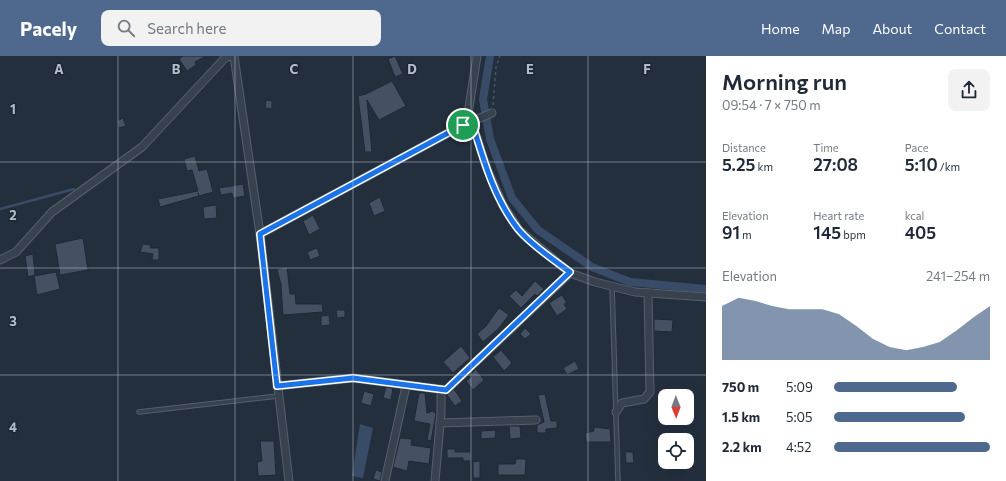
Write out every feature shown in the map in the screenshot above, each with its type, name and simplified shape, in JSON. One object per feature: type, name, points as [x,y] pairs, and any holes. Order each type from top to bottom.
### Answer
[{"type":"street","points":[[0,260],[16,252],[52,212],[142,147],[225,58],[230,56]]},
{"type":"street","points":[[234,56],[260,234],[289,481]]},
{"type":"street","points":[[463,125],[468,114],[477,56]]},
{"type":"street","points":[[260,234],[463,125],[492,113]]},
{"type":"street","points":[[463,125],[475,132],[487,169],[502,205],[519,230],[570,272],[635,292],[706,297]]},
{"type":"street","points":[[277,386],[353,378],[446,390],[570,272]]},
{"type":"street","points":[[616,412],[622,403],[644,399],[650,392],[648,293]]},
{"type":"street","points":[[385,481],[406,386]]},
{"type":"street","points":[[435,481],[440,423],[440,390]]},
{"type":"street","points":[[440,423],[536,420]]},
{"type":"lane","points":[[612,286],[618,481]]},
{"type":"lane","points":[[139,412],[278,396]]},
{"type":"path","points":[[492,113],[493,88],[500,56]]},
{"type":"water","points":[[360,424],[373,428],[363,478],[352,476]]},
{"type":"building","points":[[183,56],[206,56],[195,62],[196,65],[187,71],[179,59]]},
{"type":"building","points":[[395,56],[403,74],[395,77],[388,59]]},
{"type":"building","points":[[392,81],[406,106],[379,120],[367,100],[372,152],[365,152],[358,96],[366,94]]},
{"type":"building","points":[[266,100],[272,101],[272,109],[265,108]]},
{"type":"building","points":[[123,118],[126,126],[119,128],[117,121]]},
{"type":"building","points":[[195,156],[199,171],[207,169],[213,192],[160,207],[158,199],[198,191],[192,170],[187,171],[184,159]]},
{"type":"building","points":[[243,184],[245,196],[233,198],[232,193],[221,195],[219,188]]},
{"type":"building","points":[[380,197],[385,211],[374,216],[369,203]]},
{"type":"building","points":[[216,205],[217,218],[204,219],[203,207]]},
{"type":"building","points":[[313,215],[320,229],[309,235],[303,221]]},
{"type":"building","points":[[83,238],[88,270],[60,275],[55,244]]},
{"type":"building","points":[[143,244],[151,245],[150,248],[159,248],[159,260],[152,260],[153,254],[140,252]]},
{"type":"building","points":[[317,248],[320,256],[310,260],[307,252]]},
{"type":"building","points":[[33,254],[35,275],[28,277],[25,256]]},
{"type":"building","points":[[287,267],[290,294],[295,294],[296,304],[322,304],[323,312],[283,315],[281,285],[277,269]]},
{"type":"building","points":[[56,272],[60,289],[37,295],[34,276]]},
{"type":"building","points":[[535,281],[544,289],[537,296],[535,294],[521,308],[509,296],[516,290],[522,296]]},
{"type":"building","points":[[562,295],[567,303],[564,304],[567,309],[557,316],[549,303]]},
{"type":"building","points":[[499,308],[509,315],[498,329],[483,342],[477,334],[486,326]]},
{"type":"building","points":[[336,310],[345,310],[345,317],[337,318]]},
{"type":"building","points":[[329,315],[330,325],[321,326],[321,316]]},
{"type":"building","points":[[654,319],[673,320],[672,332],[654,331]]},
{"type":"building","points":[[525,328],[531,334],[525,339],[520,334]]},
{"type":"building","points":[[461,346],[470,358],[453,373],[443,362]]},
{"type":"building","points":[[501,350],[512,363],[504,371],[493,357]]},
{"type":"building","points":[[575,361],[579,369],[567,375],[563,368]]},
{"type":"building","points":[[476,369],[484,380],[473,390],[466,381],[472,376],[471,374]]},
{"type":"building","points":[[386,387],[393,388],[391,400],[383,398]]},
{"type":"building","points":[[454,389],[462,401],[455,406],[447,395]]},
{"type":"building","points":[[364,391],[374,394],[371,406],[361,403]]},
{"type":"building","points":[[419,393],[425,393],[427,413],[433,411],[436,414],[431,441],[427,440],[430,424],[414,421]]},
{"type":"building","points":[[545,394],[551,421],[557,421],[557,428],[546,429],[546,433],[537,433],[537,425],[544,422],[538,395]]},
{"type":"building","points":[[509,426],[520,426],[521,438],[510,439]]},
{"type":"building","points":[[594,427],[610,429],[611,442],[586,442],[585,433],[594,431]]},
{"type":"building","points":[[496,430],[495,438],[481,439],[481,431]]},
{"type":"building","points":[[400,438],[412,439],[411,445],[431,448],[429,464],[409,461],[407,471],[393,467]]},
{"type":"building","points":[[260,441],[274,441],[276,475],[258,476],[257,462],[262,461]]},
{"type":"building","points":[[447,449],[455,449],[455,452],[471,452],[471,461],[463,461],[463,458],[447,458]]},
{"type":"building","points":[[625,452],[633,452],[634,463],[626,463]]},
{"type":"building","points":[[516,459],[526,459],[525,475],[498,475],[498,464],[515,464]]},
{"type":"building","points":[[480,461],[480,478],[473,478],[473,462]]},
{"type":"building","points":[[376,470],[382,472],[380,481],[373,479]]},
{"type":"waterway","points":[[490,56],[483,99],[490,139],[512,198],[538,230],[592,267],[630,282],[706,289]]},
{"type":"waterway","points":[[0,209],[74,189]]},
{"type":"route","points":[[463,125],[475,132],[487,169],[502,205],[519,230],[570,272],[446,390],[353,378],[277,386],[260,234],[463,125]]}]
